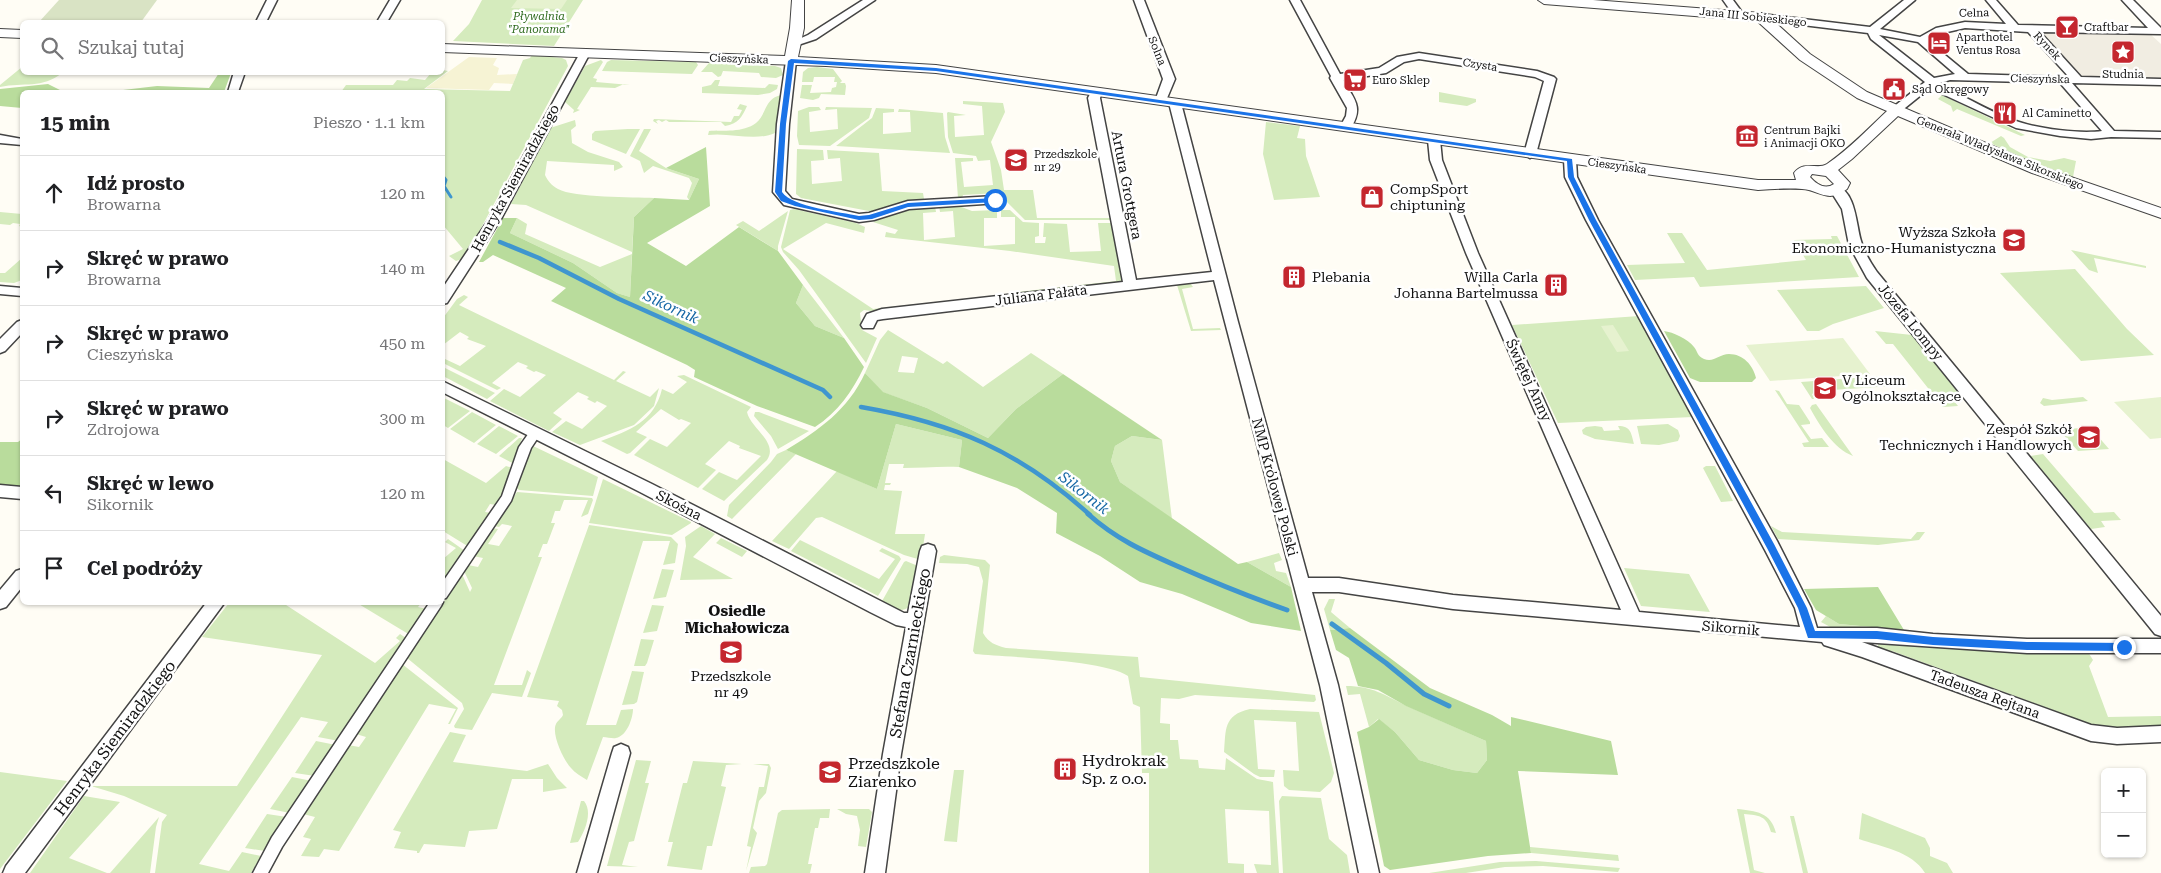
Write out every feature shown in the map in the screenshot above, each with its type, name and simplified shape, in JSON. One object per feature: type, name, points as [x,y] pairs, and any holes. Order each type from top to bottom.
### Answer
[{"type":"street","points":[[262,20],[272,0]]},
{"type":"street","points":[[383,20],[395,0]]},
{"type":"street","points":[[798,0],[795,43],[783,124],[779,192],[784,200],[797,205],[859,218],[870,217],[908,205],[995,200]]},
{"type":"street","points":[[795,43],[812,37],[870,0]]},
{"type":"street","name":"Solna","points":[[1139,0],[1156,49],[1169,79],[1168,102]]},
{"type":"street","points":[[1295,0],[1335,78],[1353,108],[1352,116],[1346,127]]},
{"type":"street","name":"Jana III Sobieskiego","points":[[1544,0],[1625,4],[1761,17],[1872,30],[1921,40]]},
{"type":"street","points":[[1728,0],[1739,15]]},
{"type":"street","points":[[1910,0],[1872,30],[1875,37],[1931,82],[1956,97],[2016,125],[2060,133],[2091,136],[2111,134],[2161,135]]},
{"type":"street","points":[[1991,0],[2013,26]]},
{"type":"street","points":[[2127,0],[2155,32],[2161,44]]},
{"type":"street","name":"Generała Władysława Sikorskiego","points":[[1761,17],[1805,58],[1862,95],[2037,170],[2161,213]]},
{"type":"street","name":"Celna","points":[[1921,40],[1951,26],[2013,26],[2031,29]]},
{"type":"street","name":"Rynek","points":[[2031,29],[2155,32]]},
{"type":"street","name":"Rynek","points":[[2031,29],[2077,79]]},
{"type":"street","points":[[0,33],[20,34]]},
{"type":"street","points":[[1921,40],[1964,76]]},
{"type":"street","name":"Cieszyńska","points":[[445,48],[791,61],[936,69],[1570,160],[1758,185],[1808,184],[1818,189],[1836,190]]},
{"type":"street","name":"Henryka Siemiradzkiego","points":[[445,295],[495,218],[585,53]]},
{"type":"street","name":"Czysta","points":[[1335,78],[1382,71],[1401,59],[1419,56],[1537,74],[1550,79],[1530,154]]},
{"type":"street","points":[[234,90],[239,75]]},
{"type":"street","name":"Cieszyńska","points":[[1827,171],[1847,156],[1896,110],[1931,82],[1950,77],[1964,76],[2077,79]]},
{"type":"street","points":[[2077,79],[2161,82]]},
{"type":"street","points":[[2063,80],[2111,134]]},
{"type":"street","name":"Artura Grottgera","points":[[1096,92],[1094,98],[1130,285]]},
{"type":"street","name":"NMP Królowej Polski","points":[[1168,102],[1219,275],[1329,685],[1369,873]]},
{"type":"street","points":[[0,139],[20,142]]},
{"type":"street","name":"Świętej Anny","points":[[1434,140],[1436,160],[1472,253],[1628,602],[1632,618]]},
{"type":"street","points":[[1570,160],[1571,177],[1592,220],[1771,546],[1803,608],[1812,635]]},
{"type":"street","points":[[1808,184],[1802,178],[1804,171],[1816,169],[1827,171],[1837,176],[1842,183],[1840,189],[1836,190]]},
{"type":"street","name":"Józefa Lompy","points":[[1836,190],[1849,206],[1854,242],[1872,275],[2161,629]]},
{"type":"street","name":"Juliana Fałata","points":[[868,325],[872,317],[882,314],[1219,275]]},
{"type":"street","points":[[0,290],[20,292]]},
{"type":"street","points":[[0,348],[20,327]]},
{"type":"street","name":"Skośna","points":[[445,388],[646,488],[883,611],[902,620],[916,621]]},
{"type":"street","points":[[445,590],[507,498],[526,444],[535,433]]},
{"type":"street","points":[[0,491],[20,493]]},
{"type":"street","name":"Stefana Czarnieckiego","points":[[875,873],[892,754],[928,551]]},
{"type":"street","points":[[0,602],[20,578]]},
{"type":"street","name":"Sikornik","points":[[1302,585],[1339,586],[1453,602],[1812,635],[1877,635],[1933,641],[2027,646],[2161,646]]},
{"type":"street","name":"Henryka Siemiradzkiego","points":[[13,873],[215,605]]},
{"type":"street","points":[[260,873],[277,842],[435,605]]},
{"type":"street","name":"Tadeusza Rejtana","points":[[1812,635],[1863,650],[2091,733],[2117,736],[2161,734]]},
{"type":"street","points":[[587,873],[621,753]]},
{"type":"shaded area","points":[[2031,29],[2148,32],[2161,44],[2161,82],[2077,79]]},
{"type":"shaded area","points":[[469,57],[497,58],[493,65],[499,68],[497,75],[517,74],[513,84],[494,83],[489,90],[426,88]]},
{"type":"green space","points":[[59,0],[157,0],[142,20],[41,20]]},
{"type":"green space","name":"Pływalnia \"Panorama\"","points":[[482,0],[583,0],[554,46],[453,41],[469,24]]},
{"type":"green space","points":[[517,0],[567,0],[561,9],[511,8]]},
{"type":"green space","points":[[532,55],[562,58],[566,60],[568,66],[465,258],[456,261],[449,256],[463,249],[445,227],[445,90],[342,90],[346,85],[393,85],[397,80],[407,81],[410,78],[425,80],[429,75],[443,75],[424,89],[510,91],[523,60],[530,58]]},
{"type":"green space","points":[[601,60],[603,62],[593,78],[597,79],[596,82],[623,84],[615,88],[591,87],[577,109],[580,110],[573,113],[574,110],[565,102],[585,66]]},
{"type":"green space","points":[[611,60],[696,62],[698,65],[692,74],[602,71],[607,62]]},
{"type":"green space","points":[[709,63],[775,66],[781,68],[783,75],[776,78],[761,77],[759,73],[723,71],[721,76],[718,77],[712,72],[701,72]]},
{"type":"green space","points":[[808,68],[833,69],[842,81],[840,83],[845,83],[845,95],[821,94],[819,98],[813,100],[800,98],[802,85],[812,85],[810,93],[831,92],[832,88],[836,87],[835,77],[814,77],[813,82],[802,82],[803,72]]},
{"type":"green space","points":[[20,69],[20,75],[59,75],[40,83],[0,87]]},
{"type":"green space","points":[[218,75],[230,75],[225,90],[123,90],[157,86],[209,88]]},
{"type":"green space","points":[[715,80],[720,80],[718,86],[765,88],[769,84],[778,85],[777,89],[770,93],[758,95],[702,93],[702,87],[711,85]]},
{"type":"green space","points":[[48,84],[60,90],[20,90],[20,108],[0,106],[0,89]]},
{"type":"green space","points":[[1439,92],[1476,99],[1476,102],[1467,106],[1439,102]]},
{"type":"green space","points":[[781,95],[775,133],[759,137],[708,135],[709,131],[739,130],[751,126],[760,119],[771,100]]},
{"type":"green space","points":[[1942,95],[2025,135],[2021,136],[1957,109],[1953,112],[1951,106],[1938,99]]},
{"type":"green space","points":[[963,101],[1003,103],[1005,112],[991,142],[1001,170],[1004,190],[1033,190],[1037,218],[1110,218],[1111,220],[1025,220],[1007,202],[1006,198],[999,199],[998,193],[963,195],[962,198],[958,198],[955,158],[973,158],[973,161],[961,162],[964,187],[993,185],[990,160],[978,161],[976,156],[953,153],[948,137],[948,112],[966,115],[954,116],[955,137],[984,135],[982,106],[963,104]]},
{"type":"green space","points":[[740,104],[747,106],[741,117],[733,124],[725,126],[721,122],[669,122],[666,120],[662,122],[659,120],[656,121],[658,124],[653,121],[654,119],[731,122],[734,116],[739,116],[742,110],[737,109]]},
{"type":"green space","points":[[809,107],[819,107],[821,110],[809,112],[810,132],[838,129],[837,109],[825,110],[826,107],[872,108],[869,118],[830,146],[799,145],[797,136],[798,111]]},
{"type":"green space","points":[[876,108],[894,109],[894,112],[883,113],[883,134],[911,132],[910,112],[898,112],[899,109],[943,113],[945,137],[950,153],[836,146],[872,118]]},
{"type":"green space","points":[[575,120],[576,126],[571,130],[572,143],[588,152],[619,162],[623,167],[614,171],[614,165],[547,161],[545,175],[553,186],[566,192],[590,196],[654,198],[634,217],[632,252],[526,205],[511,204],[550,128]]},
{"type":"green space","points":[[1266,122],[1300,126],[1297,138],[1305,139],[1306,156],[1320,197],[1274,200],[1263,154]]},
{"type":"green space","points":[[640,129],[626,154],[592,140],[592,134],[595,131]]},
{"type":"green space","points":[[644,129],[651,129],[639,151],[666,168],[699,179],[689,200],[687,197],[692,183],[689,178],[653,166],[644,173],[640,161],[630,156]]},
{"type":"green space","points":[[2001,136],[2010,147],[2028,157],[2050,161],[2064,158],[2076,161],[2073,177],[2037,164],[1990,143]]},
{"type":"green space","points":[[706,147],[710,206],[647,243],[686,266],[739,227],[778,251],[803,285],[796,303],[815,326],[844,338],[864,367],[844,401],[831,415],[815,427],[757,406],[694,377],[695,370],[687,365],[551,301],[566,288],[493,255],[483,262],[479,262],[503,218],[517,218],[510,233],[573,263],[617,293],[630,297],[634,217],[654,198],[689,200],[699,179],[666,168]]},
{"type":"green space","points":[[797,149],[823,150],[824,160],[811,161],[812,184],[842,181],[840,158],[828,159],[827,150],[879,153],[882,191],[923,193],[924,199],[903,202],[874,212],[801,198],[796,194]]},
{"type":"green space","points":[[935,206],[936,212],[923,213],[924,240],[955,237],[953,211],[940,212],[939,206],[959,206],[972,211],[997,210],[997,218],[984,218],[984,246],[1015,244],[1015,217],[1001,217],[1001,210],[1010,210],[1023,222],[1039,223],[1039,236],[1035,237],[1035,243],[1045,243],[1046,237],[1043,237],[1044,223],[1067,224],[1070,252],[1101,251],[1098,223],[1111,223],[1124,284],[1018,295],[1017,292],[1116,281],[1114,266],[1010,251],[885,237],[886,232],[895,234],[898,230],[873,222],[903,211]]},
{"type":"green space","points":[[794,209],[856,223],[865,227],[864,233],[826,223],[783,249],[873,309],[916,304],[916,306],[871,311],[864,310],[860,313],[862,330],[877,338],[866,363],[799,270],[783,252],[781,247],[790,210]]},
{"type":"green space","points":[[788,211],[778,251],[736,225],[743,221],[759,231]]},
{"type":"green space","points":[[0,212],[20,214],[20,224],[0,224]]},
{"type":"green space","points":[[517,218],[527,224],[525,234],[600,267],[632,254],[630,297],[617,293],[573,263],[510,233]]},
{"type":"green space","points":[[1667,233],[1682,233],[1707,270],[1806,260],[1794,240],[1832,239],[1831,236],[1837,236],[1859,277],[1700,287],[1694,277],[1635,280],[1627,265],[1685,263]]},
{"type":"green space","points":[[2071,250],[2146,266],[2146,268],[2094,258],[2098,273],[2089,270]]},
{"type":"green space","points":[[20,260],[20,281],[14,283],[0,282],[0,273],[5,273]]},
{"type":"green space","points":[[2075,269],[2127,329],[2154,355],[2081,361],[2000,273]]},
{"type":"green space","points":[[1190,283],[1193,287],[1182,289],[1193,329],[1220,328],[1221,330],[1191,331],[1177,285]]},
{"type":"green space","points":[[803,285],[844,338],[815,326],[796,303]]},
{"type":"green space","points":[[1866,286],[1884,308],[1833,324],[1819,331],[1807,331],[1777,290]]},
{"type":"green space","points":[[464,295],[468,297],[459,305],[614,380],[623,371],[626,372],[616,381],[650,397],[659,388],[654,406],[634,425],[580,445],[552,432],[566,421],[582,429],[607,406],[597,401],[595,403],[587,399],[589,397],[578,392],[553,413],[562,419],[549,431],[490,401],[504,389],[520,397],[546,375],[534,372],[526,368],[528,366],[518,362],[492,383],[501,388],[497,390],[445,364],[445,359],[460,366],[486,346],[467,339],[469,337],[460,332],[445,343],[445,315],[457,299]]},
{"type":"green space","points":[[1639,316],[1693,417],[1558,423],[1512,325]]},
{"type":"green space","points":[[1613,325],[1629,351],[1617,352],[1601,326]]},
{"type":"green space","points":[[888,330],[943,364],[947,361],[983,387],[1031,353],[1063,374],[1016,409],[988,438],[927,408],[882,392],[865,373],[880,340]],"holes":[[[902,356],[918,358],[914,373],[898,372]]]},
{"type":"green space","points":[[1664,331],[1676,334],[1688,341],[1704,359],[1711,360],[1729,354],[1743,358],[1750,365],[1756,378],[1752,382],[1700,382],[1690,378]]},
{"type":"green space","points":[[1875,331],[1912,335],[1958,392],[1951,397],[1958,406],[1943,407],[1893,344],[1886,344]]},
{"type":"green space","points":[[1843,338],[1870,374],[1770,381],[1746,345]]},
{"type":"green space","points":[[445,368],[495,393],[487,399],[445,377]]},
{"type":"green space","points":[[865,373],[883,392],[927,408],[988,438],[1016,409],[1063,374],[1162,440],[1132,436],[1115,446],[1111,461],[1120,482],[1238,564],[1247,562],[1291,587],[1301,631],[1251,623],[1182,594],[1140,582],[1100,556],[1056,533],[1057,513],[1017,488],[959,467],[962,440],[896,424],[877,489],[786,450],[832,418],[850,398]]},
{"type":"green space","points":[[684,375],[751,407],[747,412],[749,418],[763,435],[769,447],[770,453],[767,460],[724,501],[702,489],[719,472],[737,480],[761,456],[739,448],[740,446],[729,441],[705,464],[716,470],[698,488],[634,455],[650,439],[667,447],[691,423],[679,420],[661,409],[636,432],[647,437],[630,453],[627,454],[601,441],[622,433],[647,417],[653,410],[662,389],[673,394],[687,382],[677,376]]},
{"type":"green space","points":[[1881,376],[1892,386],[1818,391],[1812,394],[1814,399],[1812,399],[1801,382]]},
{"type":"green space","points":[[1775,390],[1779,391],[1787,404],[1799,405],[1810,422],[1810,424],[1801,425],[1811,439],[1822,438],[1829,447],[1804,447],[1802,443],[1809,442]]},
{"type":"green space","points":[[2083,397],[2088,401],[2044,406],[2040,403],[2043,398],[2052,400]]},
{"type":"green space","points":[[2161,397],[2161,438],[2150,439],[2114,402]]},
{"type":"green space","points":[[445,398],[470,411],[448,428],[445,426]]},
{"type":"green space","points":[[1816,404],[1853,456],[1839,448],[1823,429],[1810,408]]},
{"type":"green space","points":[[472,412],[496,425],[474,443],[450,429]]},
{"type":"green space","points":[[755,412],[809,431],[778,449],[771,436],[754,416]]},
{"type":"green space","points":[[896,424],[962,440],[959,467],[903,468],[904,464],[889,464],[885,483],[891,483],[890,485],[885,485],[884,490],[902,491],[895,534],[925,534],[921,560],[904,555],[822,517],[816,518],[789,549],[772,541],[837,471],[877,489]]},
{"type":"green space","points":[[1668,424],[1678,430],[1680,436],[1678,441],[1659,445],[1641,444],[1637,426]]},
{"type":"green space","points":[[499,426],[518,436],[496,454],[477,444]]},
{"type":"green space","points":[[1618,426],[1626,427],[1630,431],[1634,444],[1595,439],[1583,434],[1582,430],[1586,427],[1602,427],[1604,431],[1620,430]]},
{"type":"green space","points":[[2090,427],[2109,449],[2078,451],[2059,430]]},
{"type":"green space","points":[[1132,436],[1162,440],[1172,519],[1120,482],[1111,461],[1115,446]]},
{"type":"green space","points":[[519,438],[522,438],[514,464],[499,456]]},
{"type":"green space","points":[[20,440],[20,488],[0,486],[0,442]]},
{"type":"green space","points":[[531,445],[598,477],[593,496],[519,490],[517,488]]},
{"type":"green space","points":[[786,450],[796,454],[732,519],[727,516],[729,505],[777,454]]},
{"type":"green space","points":[[2043,454],[2094,513],[2114,512],[2121,520],[2101,521],[2105,527],[2091,529],[2030,456]]},
{"type":"green space","points":[[445,460],[486,483],[506,466],[513,468],[505,493],[496,505],[490,504],[485,512],[491,513],[469,547],[445,532]]},
{"type":"green space","points":[[1715,466],[1733,501],[1721,502],[1703,468]]},
{"type":"green space","points":[[603,479],[691,523],[672,535],[589,523]]},
{"type":"green space","points":[[517,492],[592,498],[593,500],[588,514],[581,517],[588,500],[564,500],[560,511],[555,511],[551,523],[555,523],[547,544],[543,544],[538,557],[542,557],[494,685],[522,685],[527,670],[531,673],[522,697],[492,693],[472,730],[455,728],[454,726],[464,709],[462,703],[407,658],[442,605],[445,605],[445,600],[462,574],[470,592],[472,588],[464,571],[468,565],[478,567],[483,558],[473,556],[492,528],[498,529],[488,544],[499,546],[512,526],[502,524],[499,527],[494,526]]},
{"type":"green space","points":[[589,525],[671,537],[678,544],[675,563],[663,565],[670,541],[643,541],[586,725],[616,725],[621,710],[633,709],[632,717],[629,726],[620,737],[603,737],[587,780],[571,768],[559,747],[555,728],[563,715],[562,710],[557,706],[559,701],[527,697]]},
{"type":"green space","points":[[701,526],[715,534],[693,557],[733,579],[680,580],[686,546],[685,537]]},
{"type":"green space","points":[[1771,526],[1782,532],[1911,539],[1917,532],[1925,532],[1919,540],[1878,545],[1778,539]]},
{"type":"green space","points":[[721,538],[747,551],[742,557],[716,543]]},
{"type":"green space","points":[[448,539],[465,551],[445,583],[445,557],[456,548],[445,542]]},
{"type":"green space","points":[[800,540],[879,579],[895,559],[879,551],[882,548],[899,556],[901,559],[878,596],[791,551]]},
{"type":"green space","points":[[1279,553],[1282,560],[1274,563],[1276,571],[1286,573],[1291,587],[1247,562]]},
{"type":"green space","points":[[944,555],[985,560],[990,565],[983,633],[990,641],[999,646],[1138,657],[1140,677],[1315,695],[1316,700],[1314,702],[1195,695],[1179,699],[1161,698],[1160,723],[1170,724],[1170,740],[1178,740],[1180,759],[1198,760],[1199,768],[1225,770],[1226,758],[1257,779],[1273,782],[1279,873],[1257,873],[1254,864],[1271,865],[1269,811],[1225,809],[1228,863],[1244,864],[1244,873],[1149,873],[1149,773],[1142,773],[1140,707],[1133,704],[1128,676],[1099,666],[975,654],[973,651],[983,581],[979,567],[967,564],[939,563],[940,557]]},
{"type":"green space","points":[[906,561],[918,566],[911,605],[904,610],[896,610],[881,603]]},
{"type":"green space","points":[[1624,568],[1689,574],[1710,612],[1641,606]]},
{"type":"green space","points":[[662,569],[674,570],[666,597],[653,599]]},
{"type":"green space","points":[[1878,587],[1904,630],[1839,624],[1816,610],[1804,589]]},
{"type":"green space","points":[[1329,599],[1335,599],[1331,612],[1350,628],[1330,630],[1324,609]]},
{"type":"green space","points":[[227,605],[286,605],[375,663],[400,641],[396,638],[400,634],[406,638],[339,741],[318,737],[328,722],[301,717],[199,864],[229,871],[242,852],[261,856],[251,873],[155,873],[162,822],[167,815],[124,796],[91,786],[237,786],[322,655],[202,637]]},
{"type":"green space","points":[[360,605],[420,605],[418,607],[427,609],[410,635]]},
{"type":"green space","points":[[652,605],[664,606],[657,631],[643,633]]},
{"type":"green space","points":[[1826,616],[1839,624],[1984,638],[1834,629],[1821,622]]},
{"type":"green space","points":[[1350,628],[1430,688],[1492,715],[1511,726],[1511,717],[1611,741],[1618,775],[1518,771],[1531,853],[1488,856],[1390,870],[1384,866],[1357,732],[1369,727],[1379,719],[1395,732],[1419,760],[1453,770],[1477,773],[1487,760],[1486,741],[1406,706],[1378,690],[1358,686],[1349,658],[1336,650],[1330,630]]},
{"type":"green space","points":[[641,639],[654,640],[645,666],[634,666]]},
{"type":"green space","points":[[1878,643],[2088,652],[2093,660],[2089,666],[2108,717],[2161,716],[2161,728],[2110,729],[2083,725],[2072,721],[2064,714],[1892,651],[1888,654],[1878,650]]},
{"type":"green space","points":[[402,664],[458,708],[450,724],[448,724],[456,709],[429,704],[339,851],[324,849],[319,857],[301,856],[311,839],[303,837],[315,817],[303,814],[348,745],[359,747],[366,737],[356,734]]},
{"type":"green space","points":[[632,671],[644,672],[637,702],[622,705]]},
{"type":"green space","points":[[1346,686],[1355,686],[1378,692],[1486,741],[1487,760],[1477,773],[1453,770],[1419,760],[1395,732],[1378,719],[1369,727],[1360,694],[1348,695]]},
{"type":"green space","points":[[1250,709],[1319,712],[1334,773],[1331,782],[1320,792],[1289,790],[1284,786],[1283,770],[1299,771],[1296,722],[1254,720],[1258,769],[1275,770],[1274,777],[1260,777],[1254,774],[1224,752],[1226,730],[1230,719]]},
{"type":"green space","points":[[450,732],[466,735],[453,762],[527,771],[548,764],[557,778],[567,788],[543,792],[543,779],[512,779],[497,829],[469,831],[465,847],[424,844],[419,853],[417,851],[394,848],[401,832],[393,830]]},
{"type":"green space","points":[[316,741],[336,745],[315,776],[295,773]]},
{"type":"green space","points":[[636,760],[651,761],[645,783],[649,783],[634,841],[629,842],[622,865],[638,867],[607,866]]},
{"type":"green space","points":[[693,761],[742,764],[726,765],[721,786],[726,787],[712,846],[707,846],[702,870],[667,866],[673,842],[668,842],[683,783],[687,783]]},
{"type":"green space","points":[[753,764],[769,764],[771,768],[766,793],[759,801],[753,828],[757,833],[746,871],[751,847],[747,846],[759,787],[764,787],[768,766]]},
{"type":"green space","points":[[954,770],[964,770],[957,842],[944,841]]},
{"type":"green space","points":[[0,772],[67,781],[0,869]]},
{"type":"green space","points":[[292,777],[312,781],[290,813],[270,809]]},
{"type":"green space","points":[[84,796],[120,802],[69,858],[107,873],[30,873]]},
{"type":"green space","points":[[1282,796],[1321,798],[1329,839],[1347,855],[1350,873],[1283,873],[1279,801]]},
{"type":"green space","points":[[581,801],[584,801],[587,805],[587,822],[578,842],[570,843]]},
{"type":"green space","points":[[830,809],[829,818],[820,818],[818,828],[815,828],[808,864],[812,864],[810,873],[749,873],[751,867],[765,866],[767,864],[778,813],[782,810]]},
{"type":"green space","points":[[837,809],[869,809],[872,812],[866,847],[858,846],[860,830],[857,816],[846,814]]},
{"type":"green space","points":[[1737,809],[1762,814],[1774,826],[1776,833],[1771,832],[1762,817],[1744,814],[1754,870],[1765,873],[1750,873]]},
{"type":"green space","points":[[1862,813],[1925,838],[1930,848],[1930,856],[1947,863],[1953,873],[1925,873],[1904,855],[1886,847],[1859,839]]},
{"type":"green space","points":[[267,814],[287,817],[265,851],[245,848]]},
{"type":"green space","points":[[1790,816],[1794,816],[1808,873],[1803,873]]},
{"type":"green space","points":[[159,817],[150,873],[110,873]]},
{"type":"green space","points":[[1530,847],[1618,855],[1619,861],[1531,853]]},
{"type":"green space","points":[[1536,861],[1620,868],[1618,872],[1543,866],[1505,867],[1466,873],[1429,873],[1500,862]]},
{"type":"waterway","points":[[445,179],[445,183]]},
{"type":"waterway","points":[[445,188],[451,197]]},
{"type":"waterway","name":"Sikornik","points":[[500,242],[539,258],[619,299],[823,390],[830,397]]},
{"type":"waterway","name":"Sikornik","points":[[861,407],[926,422],[956,431],[984,443],[1037,473],[1090,515]]},
{"type":"waterway","name":"Sikornik","points":[[1088,514],[1098,523],[1130,544],[1218,584],[1287,610]]},
{"type":"waterway","name":"Sikornik","points":[[1332,624],[1386,663],[1424,694],[1449,706]]},
{"type":"place","name":"Craftbar","points":[[2067,27]]},
{"type":"place","name":"Aparthotel Ventus Rosa","points":[[1939,43]]},
{"type":"place","name":"Studnia","points":[[2123,52]]},
{"type":"place","name":"Euro Sklep","points":[[1355,80]]},
{"type":"place","name":"Sąd Okręgowy","points":[[1894,89]]},
{"type":"place","name":"Al Caminetto","points":[[2005,113]]},
{"type":"place","name":"Centrum Bajki i Animacji OKO","points":[[1747,136]]},
{"type":"place","name":"Przedszkole nr 29","points":[[1016,160]]},
{"type":"place","name":"CompSport chiptuning","points":[[1372,197]]},
{"type":"place","name":"Wyższa Szkoła Ekonomiczno-Humanistyczna","points":[[2014,240]]},
{"type":"place","name":"Plebania","points":[[1294,277]]},
{"type":"place","name":"Willa Carla Johanna Bartelmussa","points":[[1556,285]]},
{"type":"place","name":"V Liceum Ogólnokształcące","points":[[1825,388]]},
{"type":"place","name":"Zespół Szkół Technicznych i Handlowych","points":[[2089,437]]},
{"type":"place","name":"Przedszkole nr 49","points":[[731,652]]},
{"type":"place","name":"Hydrokrak Sp. z o.o.","points":[[1065,769]]},
{"type":"place","name":"Przedszkole Ziarenko","points":[[830,772]]},
{"type":"district","name":"Osiedle Michałowicza","points":[[737,620]]},
{"type":"route","points":[[995,200],[922,203],[908,205],[864,218],[797,205],[784,200],[779,192],[783,124],[791,61],[936,69],[1570,160],[1571,177],[1592,220],[1771,546],[1803,608],[1812,635],[1877,635],[1993,645],[2124,647]]}]
